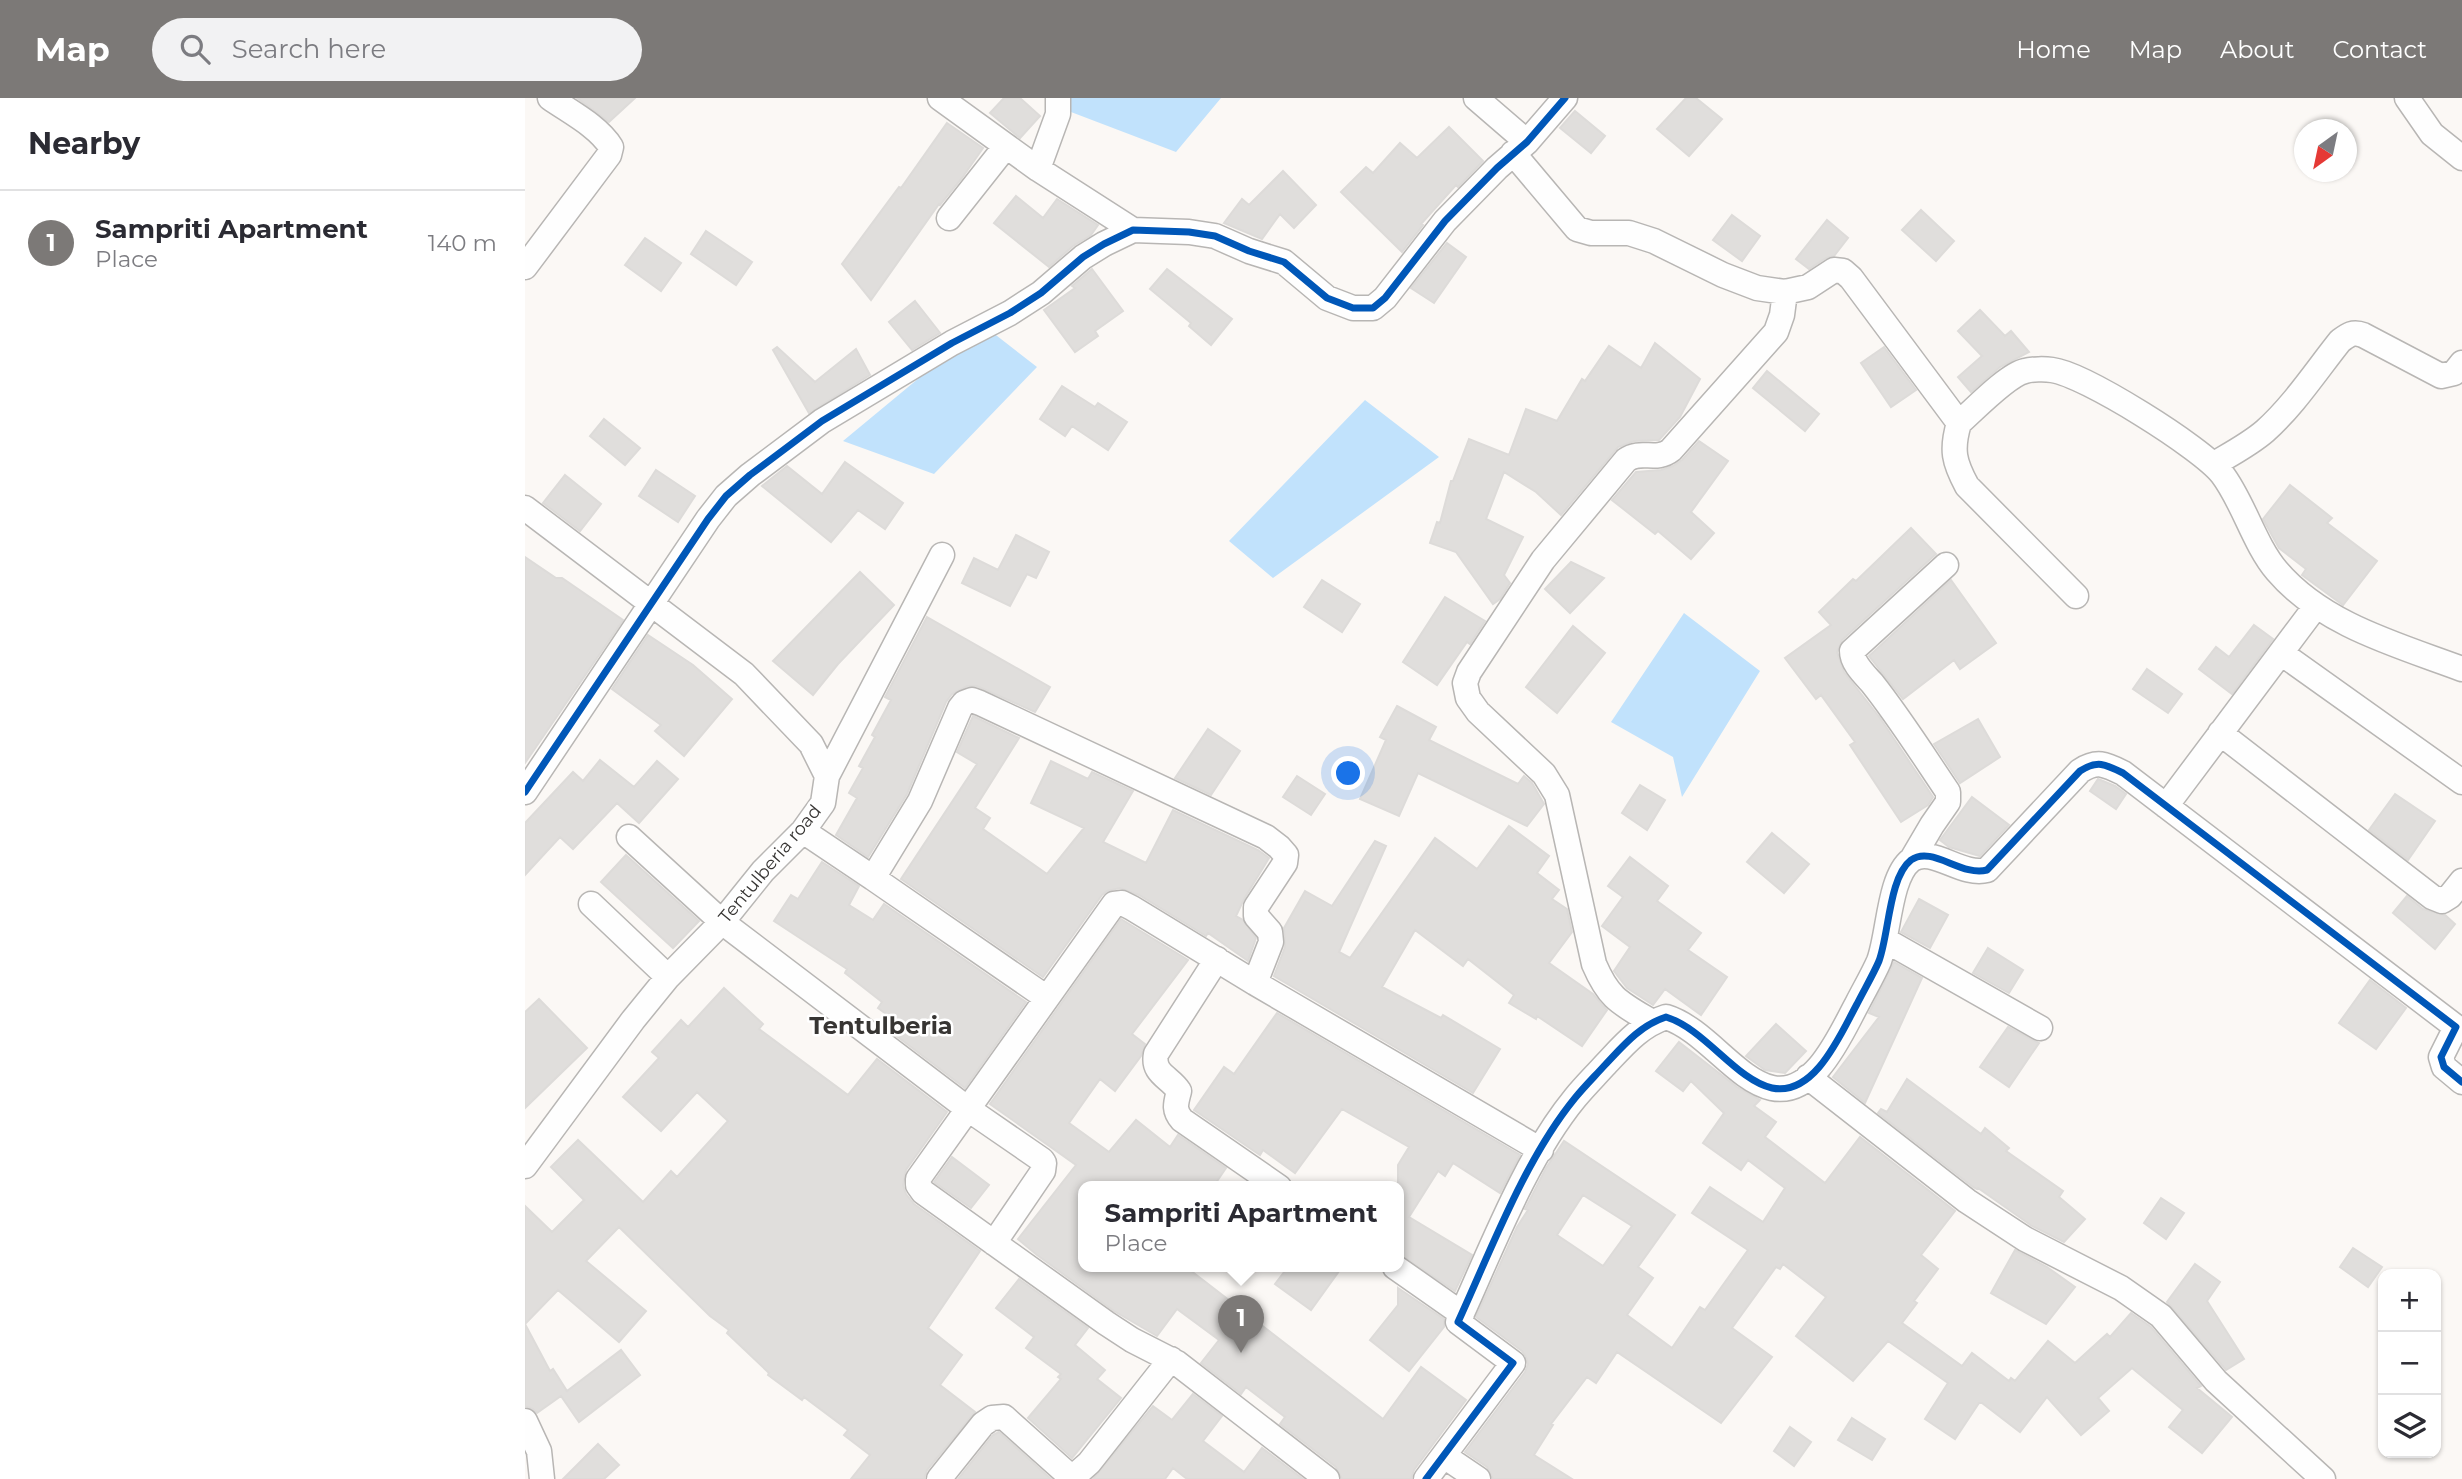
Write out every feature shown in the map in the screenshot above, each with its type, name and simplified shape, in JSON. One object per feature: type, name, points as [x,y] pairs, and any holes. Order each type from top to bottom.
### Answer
[{"type":"street","points":[[525,267],[609,155],[611,147],[588,125],[550,98]]},
{"type":"street","points":[[940,98],[1038,170],[1133,230]]},
{"type":"street","points":[[1038,170],[1058,114],[1058,98]]},
{"type":"street","points":[[1476,98],[1520,147],[1577,229],[1591,233],[1629,233],[1654,241],[1757,288],[1785,292],[1808,287],[1834,270],[1843,271],[1851,278],[1959,423]]},
{"type":"street","points":[[525,792],[726,496],[782,449],[823,421],[952,343],[1010,313],[1041,293],[1083,257],[1104,243],[1133,230],[1215,236],[1284,262],[1327,298],[1353,308],[1373,308],[1385,298],[1445,221],[1565,98]]},
{"type":"street","points":[[2407,98],[2432,134],[2462,158]]},
{"type":"street","points":[[949,218],[1006,146]]},
{"type":"street","points":[[1652,1022],[1618,1002],[1604,986],[1594,964],[1557,795],[1544,774],[1478,712],[1468,698],[1465,684],[1469,672],[1543,560],[1626,460],[1641,454],[1658,457],[1671,450],[1776,332],[1782,315],[1785,292]]},
{"type":"street","points":[[2214,464],[2238,451],[2265,431],[2340,341],[2349,334],[2356,332],[2363,335],[2441,376],[2454,373],[2462,363]]},
{"type":"street","points":[[2076,596],[1967,486],[1957,468],[1953,444],[1959,423],[1999,387],[2024,371],[2053,370],[2089,383],[2162,428],[2214,464],[2225,477],[2244,517],[2276,570],[2316,606],[2347,624],[2462,669]]},
{"type":"street","points":[[525,508],[744,674],[811,744],[827,776]]},
{"type":"street","name":"Tentulberia road","points":[[525,1166],[668,977],[722,922],[764,871],[803,831],[823,803],[827,776],[941,555]]},
{"type":"street","points":[[1426,1479],[1513,1363],[1458,1322],[1505,1218],[1541,1150],[1574,1100],[1626,1042],[1652,1022],[1666,1017],[1682,1022],[1758,1083],[1774,1088],[1794,1086],[1829,1057],[1878,962],[1900,874],[1948,802],[1948,792],[1882,696],[1857,665],[1852,650],[1946,565]]},
{"type":"street","points":[[2165,806],[2316,606]]},
{"type":"street","points":[[2281,653],[2462,782]]},
{"type":"street","points":[[873,878],[920,801],[960,708],[972,700],[1266,837],[1279,847],[1286,855],[1286,863],[1257,907],[1256,916],[1270,932],[1272,942],[1255,983]]},
{"type":"street","points":[[2221,733],[2432,897],[2442,901],[2451,896],[2462,881]]},
{"type":"street","points":[[1912,859],[1928,855],[1971,872],[1987,870],[2080,771],[2092,764],[2108,765],[2123,773],[2456,1027],[2441,1057],[2444,1067],[2462,1082]]},
{"type":"street","points":[[803,831],[1047,998]]},
{"type":"street","points":[[629,837],[722,922],[968,1109],[1044,1163],[1043,1171],[994,1243]]},
{"type":"street","points":[[1327,1479],[1171,1359],[1106,1324],[923,1192],[918,1185],[918,1179],[1114,904],[1122,903],[1541,1150]]},
{"type":"street","points":[[591,904],[668,977]]},
{"type":"street","points":[[1885,940],[2040,1028]]},
{"type":"street","points":[[1217,959],[1156,1054],[1156,1067],[1179,1091],[1175,1107],[1182,1120],[1270,1181]]},
{"type":"street","points":[[1808,1077],[1967,1201],[2025,1239],[2121,1288],[2161,1316],[2216,1381],[2323,1479]]},
{"type":"street","points":[[1402,1272],[1462,1314]]},
{"type":"street","points":[[939,1479],[983,1424],[992,1418],[1004,1417],[1072,1478],[1089,1463],[1171,1359]]},
{"type":"street","points":[[525,1421],[539,1451],[542,1479]]},
{"type":"street","points":[[1444,1456],[1478,1479]]},
{"type":"water","points":[[1070,98],[1221,98],[1176,152],[1071,112]]},
{"type":"water","points":[[983,325],[1037,367],[934,474],[843,441]]},
{"type":"water","points":[[1365,400],[1439,457],[1273,578],[1229,541]]},
{"type":"water","points":[[1684,613],[1760,671],[1682,797],[1673,757],[1611,722]]},
{"type":"building","points":[[577,98],[635,98],[609,122]]},
{"type":"building","points":[[1004,98],[1020,98],[1040,116],[1020,138],[990,113]]},
{"type":"building","points":[[1686,98],[1696,98],[1722,119],[1689,156],[1657,129]]},
{"type":"building","points":[[1575,111],[1605,136],[1591,153],[1560,128]]},
{"type":"building","points":[[947,123],[983,148],[939,204],[871,300],[842,264]]},
{"type":"building","points":[[1449,127],[1483,161],[1458,187],[1456,185],[1421,224],[1423,225],[1402,252],[1341,192],[1366,167],[1373,173],[1400,143],[1417,158]]},
{"type":"building","points":[[1283,171],[1316,205],[1294,228],[1280,214],[1262,239],[1224,223],[1242,199],[1249,205]]},
{"type":"building","points":[[1016,196],[1043,218],[1057,199],[1098,225],[1091,235],[1073,246],[1049,267],[994,223]]},
{"type":"building","points":[[1921,210],[1954,241],[1936,261],[1902,230]]},
{"type":"building","points":[[1732,215],[1760,236],[1742,261],[1713,240]]},
{"type":"building","points":[[1827,220],[1848,238],[1834,256],[1809,269],[1796,259]]},
{"type":"building","points":[[706,231],[752,262],[736,285],[691,254]]},
{"type":"building","points":[[645,238],[681,263],[661,291],[625,265]]},
{"type":"building","points":[[1447,243],[1466,257],[1434,303],[1411,288]]},
{"type":"building","points":[[1092,269],[1123,311],[1095,331],[1098,336],[1075,352],[1044,310],[1075,288],[1072,286]]},
{"type":"building","points":[[1167,269],[1232,319],[1211,345],[1189,326],[1191,323],[1150,289]]},
{"type":"building","points":[[915,301],[940,333],[912,350],[889,322]]},
{"type":"building","points":[[1980,310],[2005,336],[2011,331],[2029,352],[2000,367],[1971,392],[1958,377],[1982,356],[1958,331]]},
{"type":"building","points":[[1655,343],[1700,379],[1680,417],[1659,440],[1634,441],[1618,447],[1561,515],[1536,492],[1504,472],[1486,519],[1523,537],[1504,575],[1510,583],[1500,599],[1493,604],[1456,552],[1430,543],[1437,522],[1440,523],[1451,481],[1469,439],[1509,455],[1526,409],[1557,421],[1582,379],[1585,381],[1609,346],[1641,368]]},
{"type":"building","points":[[777,347],[815,382],[856,349],[870,375],[809,413],[773,350]]},
{"type":"building","points":[[1884,347],[1916,390],[1891,407],[1861,363]]},
{"type":"building","points":[[1767,371],[1819,414],[1805,431],[1753,388]]},
{"type":"building","points":[[1062,386],[1095,407],[1098,403],[1127,422],[1108,450],[1072,426],[1065,436],[1040,419]]},
{"type":"building","points":[[604,419],[640,448],[625,465],[590,436]]},
{"type":"building","points":[[1699,441],[1728,461],[1691,512],[1714,533],[1691,559],[1658,531],[1655,534],[1612,500],[1636,472],[1673,466]]},
{"type":"building","points":[[845,462],[903,503],[885,529],[858,510],[831,542],[762,486],[787,466],[822,494]]},
{"type":"building","points":[[656,470],[695,496],[678,522],[639,496]]},
{"type":"building","points":[[565,475],[601,504],[580,531],[543,503]]},
{"type":"building","points":[[2290,485],[2332,518],[2327,523],[2377,561],[2343,605],[2302,575],[2306,569],[2279,548],[2263,519]]},
{"type":"building","points":[[1911,528],[1936,554],[1842,640],[1837,652],[1844,672],[1880,718],[1933,797],[1928,805],[1901,822],[1850,745],[1855,742],[1821,695],[1816,699],[1785,658],[1831,625],[1819,612]]},
{"type":"building","points":[[1016,535],[1049,552],[1036,578],[1027,574],[1010,606],[962,583],[974,558],[998,570]]},
{"type":"building","points":[[525,557],[556,578],[562,578],[623,620],[525,763]]},
{"type":"building","points":[[1571,562],[1604,578],[1570,613],[1545,589]]},
{"type":"building","points":[[860,572],[894,605],[838,664],[813,695],[773,661]]},
{"type":"building","points":[[1322,580],[1360,604],[1342,632],[1304,607]]},
{"type":"building","points":[[1951,580],[1996,643],[1960,669],[1954,660],[1903,699],[1869,656]]},
{"type":"building","points":[[1445,597],[1485,621],[1437,685],[1403,662]]},
{"type":"building","points":[[927,617],[1050,687],[1035,712],[977,686],[967,686],[952,694],[946,702],[907,794],[868,857],[836,835],[857,798],[849,793],[863,768],[859,766],[875,737],[872,735],[891,700],[885,697]]},
{"type":"building","points":[[2254,625],[2273,639],[2232,694],[2199,669],[2216,647],[2229,657]]},
{"type":"building","points":[[1573,626],[1605,653],[1557,713],[1526,687]]},
{"type":"building","points":[[648,635],[693,665],[732,699],[684,756],[655,731],[661,725],[612,689]]},
{"type":"building","points":[[2147,669],[2182,694],[2168,713],[2133,689]]},
{"type":"building","points":[[1397,706],[1436,727],[1429,740],[1518,784],[1524,776],[1532,783],[1544,804],[1527,826],[1418,773],[1399,816],[1360,799],[1386,740],[1380,737]]},
{"type":"building","points":[[973,716],[1019,738],[975,808],[990,818],[983,829],[1047,874],[1084,828],[1031,803],[1051,761],[1088,779],[1092,772],[1133,791],[1103,842],[1146,863],[1173,810],[1258,850],[1269,858],[1236,916],[1243,920],[1256,938],[1248,961],[1208,933],[1206,936],[1139,895],[1120,888],[1102,895],[1043,977],[901,879],[977,764],[957,752]]},
{"type":"building","points":[[1978,719],[2000,757],[1960,783],[1934,744]]},
{"type":"building","points":[[1208,729],[1240,751],[1211,795],[1175,778]]},
{"type":"building","points":[[600,760],[634,787],[657,761],[678,779],[639,823],[617,803],[573,849],[560,837],[525,875],[525,823],[573,772],[583,781]]},
{"type":"building","points":[[1297,776],[1325,794],[1311,815],[1283,797]]},
{"type":"building","points":[[2098,779],[2126,794],[2116,809],[2090,791]]},
{"type":"building","points":[[1640,785],[1665,800],[1647,830],[1622,813]]},
{"type":"building","points":[[2395,794],[2435,821],[2408,860],[2369,830]]},
{"type":"building","points":[[1972,797],[2009,825],[1980,856],[1949,847],[1940,840]]},
{"type":"building","points":[[1509,826],[1549,856],[1537,873],[1559,890],[1552,899],[1567,909],[1572,932],[1549,963],[1593,994],[1607,1010],[1582,1046],[1537,1016],[1536,1019],[1509,1003],[1514,995],[1468,959],[1463,966],[1415,930],[1382,987],[1441,1018],[1443,1015],[1500,1049],[1473,1093],[1274,976],[1285,947],[1284,928],[1305,891],[1332,906],[1375,841],[1386,846],[1339,952],[1350,958],[1435,838],[1477,869]]},
{"type":"building","points":[[1772,833],[1809,864],[1784,893],[1747,862]]},
{"type":"building","points":[[626,855],[699,921],[673,948],[601,882]]},
{"type":"building","points":[[1630,857],[1668,886],[1657,901],[1701,933],[1688,950],[1727,977],[1701,1015],[1665,989],[1653,1005],[1627,988],[1614,971],[1630,947],[1602,926],[1623,897],[1608,886]]},
{"type":"building","points":[[822,862],[859,886],[849,905],[873,920],[884,904],[1026,1002],[965,1088],[894,1034],[901,1025],[878,1008],[882,1002],[845,973],[847,969],[774,921],[791,895],[798,899]]},
{"type":"building","points":[[2407,896],[2423,909],[2445,915],[2455,924],[2435,949],[2393,913]]},
{"type":"building","points":[[1919,899],[1948,915],[1930,948],[1901,932]]},
{"type":"building","points":[[1121,919],[1188,960],[1132,1034],[1145,1044],[1141,1056],[1115,1091],[1100,1079],[1069,1123],[1109,1152],[1136,1120],[1170,1147],[1178,1135],[1226,1168],[1217,1181],[1078,1181],[1078,1272],[1192,1272],[1383,1419],[1421,1367],[1466,1400],[1414,1470],[1411,1479],[1342,1479],[1336,1467],[1280,1424],[1285,1417],[1246,1387],[1241,1394],[1201,1363],[1219,1340],[1177,1309],[1157,1336],[1114,1311],[1018,1239],[1076,1165],[990,1104]]},
{"type":"building","points":[[1988,948],[2023,970],[2009,993],[1973,973]]},
{"type":"building","points":[[1894,962],[1922,978],[1865,1103],[1833,1077],[1879,1017],[1869,1013]]},
{"type":"building","points":[[2370,980],[2406,1008],[2376,1049],[2339,1023]]},
{"type":"building","points":[[724,988],[763,1024],[759,1029],[848,1095],[877,1059],[947,1112],[906,1170],[903,1185],[914,1204],[980,1251],[928,1328],[962,1355],[940,1385],[975,1412],[927,1470],[924,1479],[851,1479],[870,1455],[844,1435],[848,1430],[804,1397],[802,1400],[768,1375],[769,1373],[727,1333],[729,1330],[710,1316],[619,1227],[586,1261],[646,1311],[619,1342],[558,1290],[525,1324],[525,1206],[552,1232],[584,1200],[551,1167],[578,1140],[643,1202],[671,1171],[677,1177],[728,1121],[697,1092],[661,1131],[623,1097],[659,1058],[652,1052],[681,1020],[688,1027]]},
{"type":"building","points":[[539,999],[587,1048],[525,1108],[525,1012]]},
{"type":"building","points":[[1277,1013],[1520,1155],[1500,1193],[1453,1163],[1445,1176],[1438,1171],[1409,1217],[1472,1255],[1455,1291],[1404,1257],[1404,1181],[1398,1181],[1398,1165],[1409,1147],[1342,1109],[1295,1173],[1263,1150],[1260,1155],[1194,1110],[1224,1067],[1234,1074]]},
{"type":"building","points":[[1776,1024],[1806,1051],[1785,1073],[1765,1070],[1746,1056]]},
{"type":"building","points":[[2008,1027],[2039,1043],[2009,1087],[1980,1067]]},
{"type":"building","points":[[1679,1042],[1737,1087],[1760,1100],[1754,1106],[1776,1122],[1765,1137],[1825,1183],[1860,1137],[1955,1211],[1921,1255],[1938,1269],[1914,1301],[1917,1303],[1902,1323],[1962,1366],[1972,1353],[2009,1381],[2011,1378],[2015,1381],[2048,1341],[2075,1363],[2107,1334],[2110,1337],[2131,1313],[2151,1327],[2201,1386],[2197,1388],[2232,1417],[2202,1453],[2169,1427],[2183,1410],[2132,1368],[2098,1398],[2109,1411],[2081,1435],[2047,1397],[2020,1432],[1979,1403],[1955,1439],[1925,1419],[1948,1383],[1888,1341],[1853,1381],[1796,1336],[1826,1297],[1783,1264],[1780,1269],[1776,1267],[1732,1328],[1772,1357],[1721,1423],[1617,1352],[1596,1383],[1587,1377],[1551,1424],[1553,1425],[1534,1455],[1572,1479],[1493,1479],[1487,1467],[1465,1452],[1525,1372],[1528,1364],[1522,1351],[1476,1317],[1517,1227],[1528,1210],[1525,1209],[1546,1168],[1564,1141],[1675,1215],[1638,1267],[1653,1278],[1627,1315],[1672,1348],[1700,1307],[1705,1310],[1748,1250],[1692,1213],[1710,1187],[1763,1222],[1785,1188],[1748,1160],[1741,1170],[1703,1143],[1724,1113],[1691,1081],[1683,1091],[1656,1071]],"holes":[[[1583,1195],[1632,1226],[1603,1266],[1557,1235]]]},
{"type":"building","points":[[1907,1079],[1981,1134],[1985,1128],[2009,1148],[2006,1151],[2063,1191],[2059,1197],[2085,1219],[2064,1242],[2032,1226],[1973,1187],[1878,1113],[1881,1109],[1887,1112]]},
{"type":"building","points":[[952,1157],[989,1185],[971,1208],[934,1182]]},
{"type":"building","points":[[2161,1198],[2184,1213],[2166,1239],[2144,1223]]},
{"type":"building","points":[[2353,1248],[2382,1267],[2378,1269],[2368,1287],[2340,1267]]},
{"type":"building","points":[[2015,1250],[2047,1267],[2075,1287],[2046,1324],[1991,1293]]},
{"type":"building","points":[[2195,1264],[2220,1282],[2207,1301],[2244,1359],[2226,1370],[2167,1302]]},
{"type":"building","points":[[1284,1272],[1338,1272],[1311,1310],[1275,1284]]},
{"type":"building","points":[[1019,1279],[1088,1328],[1075,1345],[1105,1370],[1097,1379],[1121,1398],[1072,1458],[1028,1418],[1061,1379],[1058,1377],[1061,1374],[1026,1348],[1034,1337],[996,1308]]},
{"type":"building","points":[[1398,1288],[1444,1319],[1444,1327],[1409,1371],[1370,1340],[1398,1305]]},
{"type":"building","points":[[525,1324],[550,1371],[553,1369],[567,1391],[621,1350],[640,1375],[579,1422],[561,1396],[537,1413],[525,1406]]},
{"type":"building","points":[[1193,1394],[1222,1416],[1203,1441],[1244,1472],[1262,1448],[1303,1479],[1187,1479],[1173,1468],[1165,1479],[1093,1479],[1153,1406],[1172,1420]]},
{"type":"building","points":[[1852,1418],[1885,1439],[1872,1460],[1838,1440]]},
{"type":"building","points":[[1790,1427],[1811,1442],[1794,1466],[1774,1451]]},
{"type":"building","points":[[999,1432],[1051,1479],[958,1479],[993,1435]]},
{"type":"building","points":[[598,1444],[619,1465],[604,1479],[563,1479]]},
{"type":"cycle path","points":[[525,792],[726,496],[822,421],[952,343],[1010,313],[1041,293],[1083,257],[1133,230],[1215,236],[1284,262],[1327,298],[1353,308],[1373,308],[1385,298],[1445,221],[1527,142],[1565,98]]},
{"type":"cycle path","points":[[1426,1479],[1513,1363],[1458,1322],[1510,1206],[1540,1149],[1575,1098],[1604,1066],[1640,1031],[1666,1017],[1694,1032],[1759,1083],[1772,1088],[1787,1088],[1801,1083],[1825,1060],[1874,972],[1882,950],[1898,879],[1911,860],[1928,856],[1967,869],[1987,870],[2080,771],[2091,765],[2106,766],[2123,773],[2456,1027],[2441,1057],[2444,1067],[2462,1082]]},
{"type":"place","name":"Sampriti Apartment","points":[[1241,1353]]},
{"type":"district","name":"Tentulberia","points":[[881,1025]]}]
